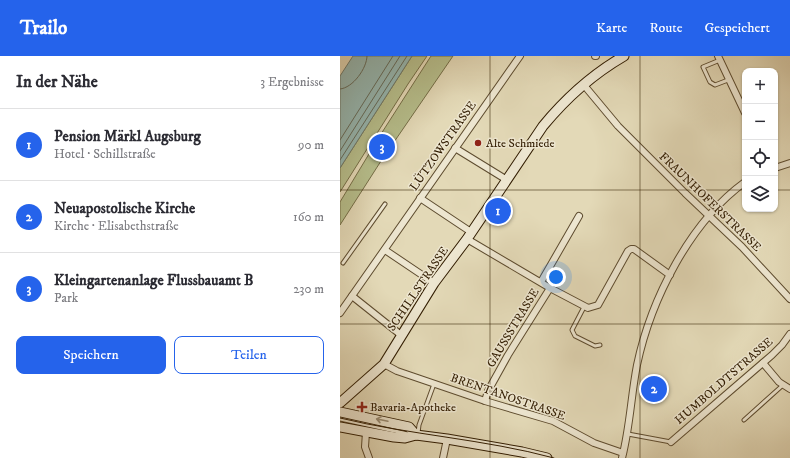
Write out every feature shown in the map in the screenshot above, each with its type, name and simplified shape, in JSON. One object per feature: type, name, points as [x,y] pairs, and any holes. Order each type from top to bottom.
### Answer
[{"type":"street","name":"LÜTZOWSTRASSE","points":[[340,312],[520,56]]},
{"type":"street","name":"SCHILLSTRASSE","points":[[340,403],[384,364],[434,283],[469,236],[543,126],[557,109],[583,84],[624,56]]},
{"type":"street","points":[[719,58],[742,107]]},
{"type":"street","name":"FRAUNHOFERSTRASSE","points":[[583,84],[618,126],[743,248],[790,299]]},
{"type":"street","points":[[455,148],[506,180]]},
{"type":"street","points":[[778,166],[790,163]]},
{"type":"street","points":[[623,455],[628,434],[633,388],[642,345],[653,309],[670,275],[690,241],[709,215],[742,184]]},
{"type":"street","points":[[420,198],[469,236],[550,288],[584,307],[591,308],[598,304],[628,251],[631,249],[634,249],[670,275]]},
{"type":"street","name":"GAUSSSTRASSE","points":[[541,282],[579,216]]},
{"type":"street","points":[[385,250],[434,283]]},
{"type":"street","name":"GAUSSSTRASSE","points":[[485,401],[488,391],[508,355],[550,288]]},
{"type":"street","points":[[352,296],[401,335]]},
{"type":"street","name":"HUMBOLDTSTRASSE","points":[[671,442],[763,363],[782,345],[790,334]]},
{"type":"street","points":[[763,363],[783,386],[790,389]]},
{"type":"street","name":"BRENTANOSTRASSE","points":[[384,364],[397,371],[434,384],[553,421],[594,443],[623,455]]},
{"type":"street","points":[[340,412],[409,427],[417,435]]},
{"type":"street","points":[[340,427],[405,438],[417,435],[447,439],[522,452],[547,458]]},
{"type":"street","points":[[366,432],[365,447],[369,458]]},
{"type":"street","points":[[443,458],[447,439]]},
{"type":"lane","points":[[719,58],[703,67],[710,82],[715,85],[728,80]]},
{"type":"lane","points":[[343,263],[385,204]]},
{"type":"lane","points":[[584,307],[572,330],[575,336],[595,346],[600,345]]},
{"type":"lane","points":[[340,419],[417,435],[419,425],[434,384]]},
{"type":"lane","points":[[744,420],[783,386]]},
{"type":"lane","points":[[628,434],[671,442]]},
{"type":"green space","points":[[412,56],[427,56],[340,192],[340,168]]},
{"type":"green space","points":[[431,56],[453,56],[381,161],[340,225],[340,202]]},
{"type":"water","points":[[353,56],[412,56],[340,168],[340,76]]},
{"type":"tram line","points":[[340,418],[393,429],[501,446],[554,458]]},
{"type":"place","name":"Alte Schmiede","points":[[478,143]]},
{"type":"place","name":"Kleingartenanlage Flussbauamt B","points":[[382,147]]},
{"type":"place","name":"Pension Märkl Augsburg","points":[[498,211]]},
{"type":"place","name":"Neuapostolische Kirche","points":[[654,389]]},
{"type":"place","name":"Bavaria-Apotheke","points":[[362,407]]}]
